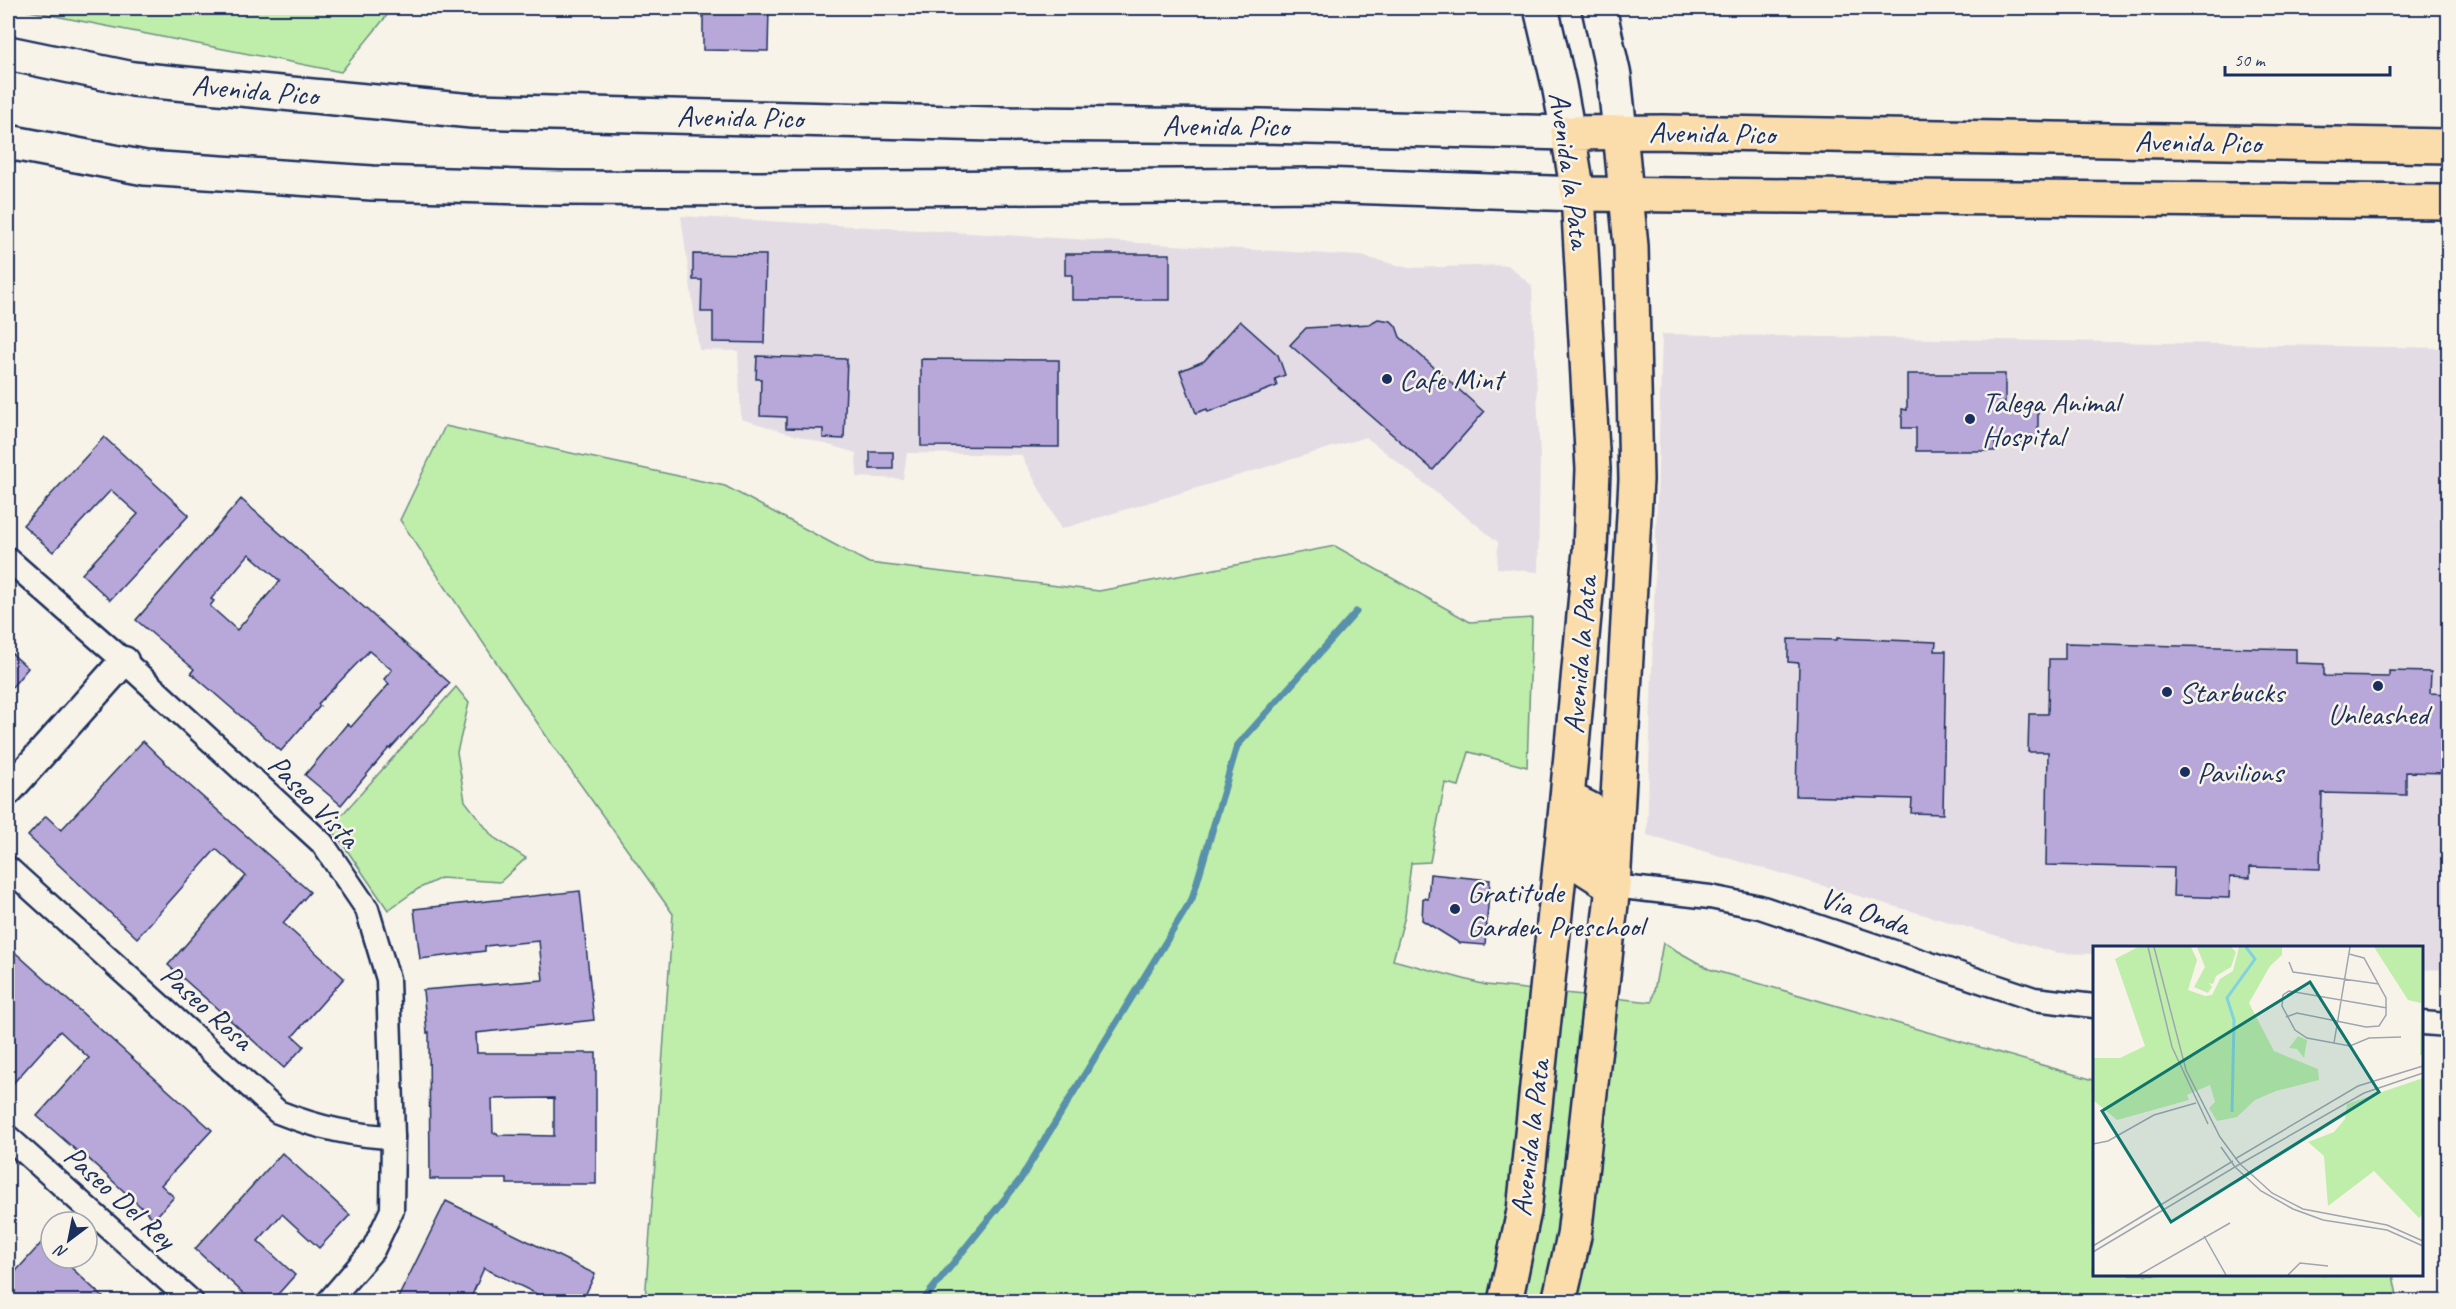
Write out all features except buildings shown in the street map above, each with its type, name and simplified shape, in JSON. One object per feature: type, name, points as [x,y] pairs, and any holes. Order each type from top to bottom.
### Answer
[{"type":"highway","name":"Avenida la Pata","points":[[1559,1302],[1574,1236],[1613,886],[1636,480],[1631,246],[1620,132]]},
{"type":"highway","name":"Avenida Pico","points":[[1568,133],[2448,146]]},
{"type":"highway","name":"Avenida la Pata","points":[[1505,1302],[1524,1211],[1590,550],[1593,469],[1578,194],[1568,133]]},
{"type":"highway","name":"Avenida Pico","points":[[1578,194],[2448,202]]},
{"type":"highway","points":[[1567,798],[1591,810],[1585,868],[1613,886]]},
{"type":"main road","name":"Avenida la Pata","points":[[1541,8],[1568,133]]},
{"type":"main road","name":"Avenida la Pata","points":[[1599,8],[1614,76],[1620,132]]},
{"type":"main road","name":"Avenida Pico","points":[[8,53],[133,79],[472,111],[993,124],[1273,126],[1568,133]]},
{"type":"main road","name":"Avenida Pico","points":[[8,141],[145,168],[384,183],[560,188],[756,189],[1319,185],[1578,194]]},
{"type":"street","name":"Paseo Vista","points":[[8,559],[124,661],[322,843],[367,909],[388,979],[393,1137],[392,1210],[373,1250],[328,1302]]},
{"type":"street","points":[[8,790],[124,661]]},
{"type":"street","name":"Paseo Rosa","points":[[8,868],[278,1112],[314,1126],[363,1137],[393,1137]]},
{"type":"street","name":"Via Onda","points":[[1613,886],[1710,897],[1760,907],[2034,999],[2093,1006]]},
{"type":"street","points":[[2423,1023],[2448,1024]]},
{"type":"street","name":"Paseo Del Rey","points":[[8,1137],[192,1302]]},
{"type":"shaded area","points":[[681,216],[1361,256],[1409,268],[1508,265],[1532,286],[1540,457],[1538,572],[1497,568],[1498,542],[1366,437],[1061,529],[1021,455],[907,453],[903,479],[857,477],[856,453],[741,419],[738,351],[699,350]]},
{"type":"shaded area","points":[[1662,334],[2448,348],[2448,969],[2423,970],[2423,946],[2093,946],[2093,954],[2057,953],[1647,835]]},
{"type":"green space","points":[[14,8],[393,8],[341,72]]},
{"type":"green space","points":[[445,426],[725,486],[869,563],[1099,591],[1335,546],[1470,622],[1532,618],[1527,767],[1469,752],[1459,786],[1445,783],[1430,862],[1411,863],[1405,916],[1393,960],[1486,985],[1652,1002],[1663,943],[1709,969],[2093,1080],[2093,1276],[2393,1276],[2398,1301],[645,1301],[673,914],[553,746],[400,520]]},
{"type":"green space","points":[[456,687],[469,703],[457,752],[465,801],[493,837],[526,858],[500,882],[441,878],[418,889],[388,910],[331,827]]},
{"type":"waterway","points":[[922,1302],[1020,1180],[1192,899],[1237,746],[1356,612]]},
{"type":"place","name":"Cafe Mint","points":[[1387,379]]},
{"type":"place","name":"Talega Animal Hospital","points":[[1970,419]]},
{"type":"place","name":"Unleashed","points":[[2378,686]]},
{"type":"place","name":"Starbucks","points":[[2167,692]]},
{"type":"place","name":"Pavilions","points":[[2185,772]]},
{"type":"place","name":"Gratitude Garden Preschool","points":[[1455,909]]}]
